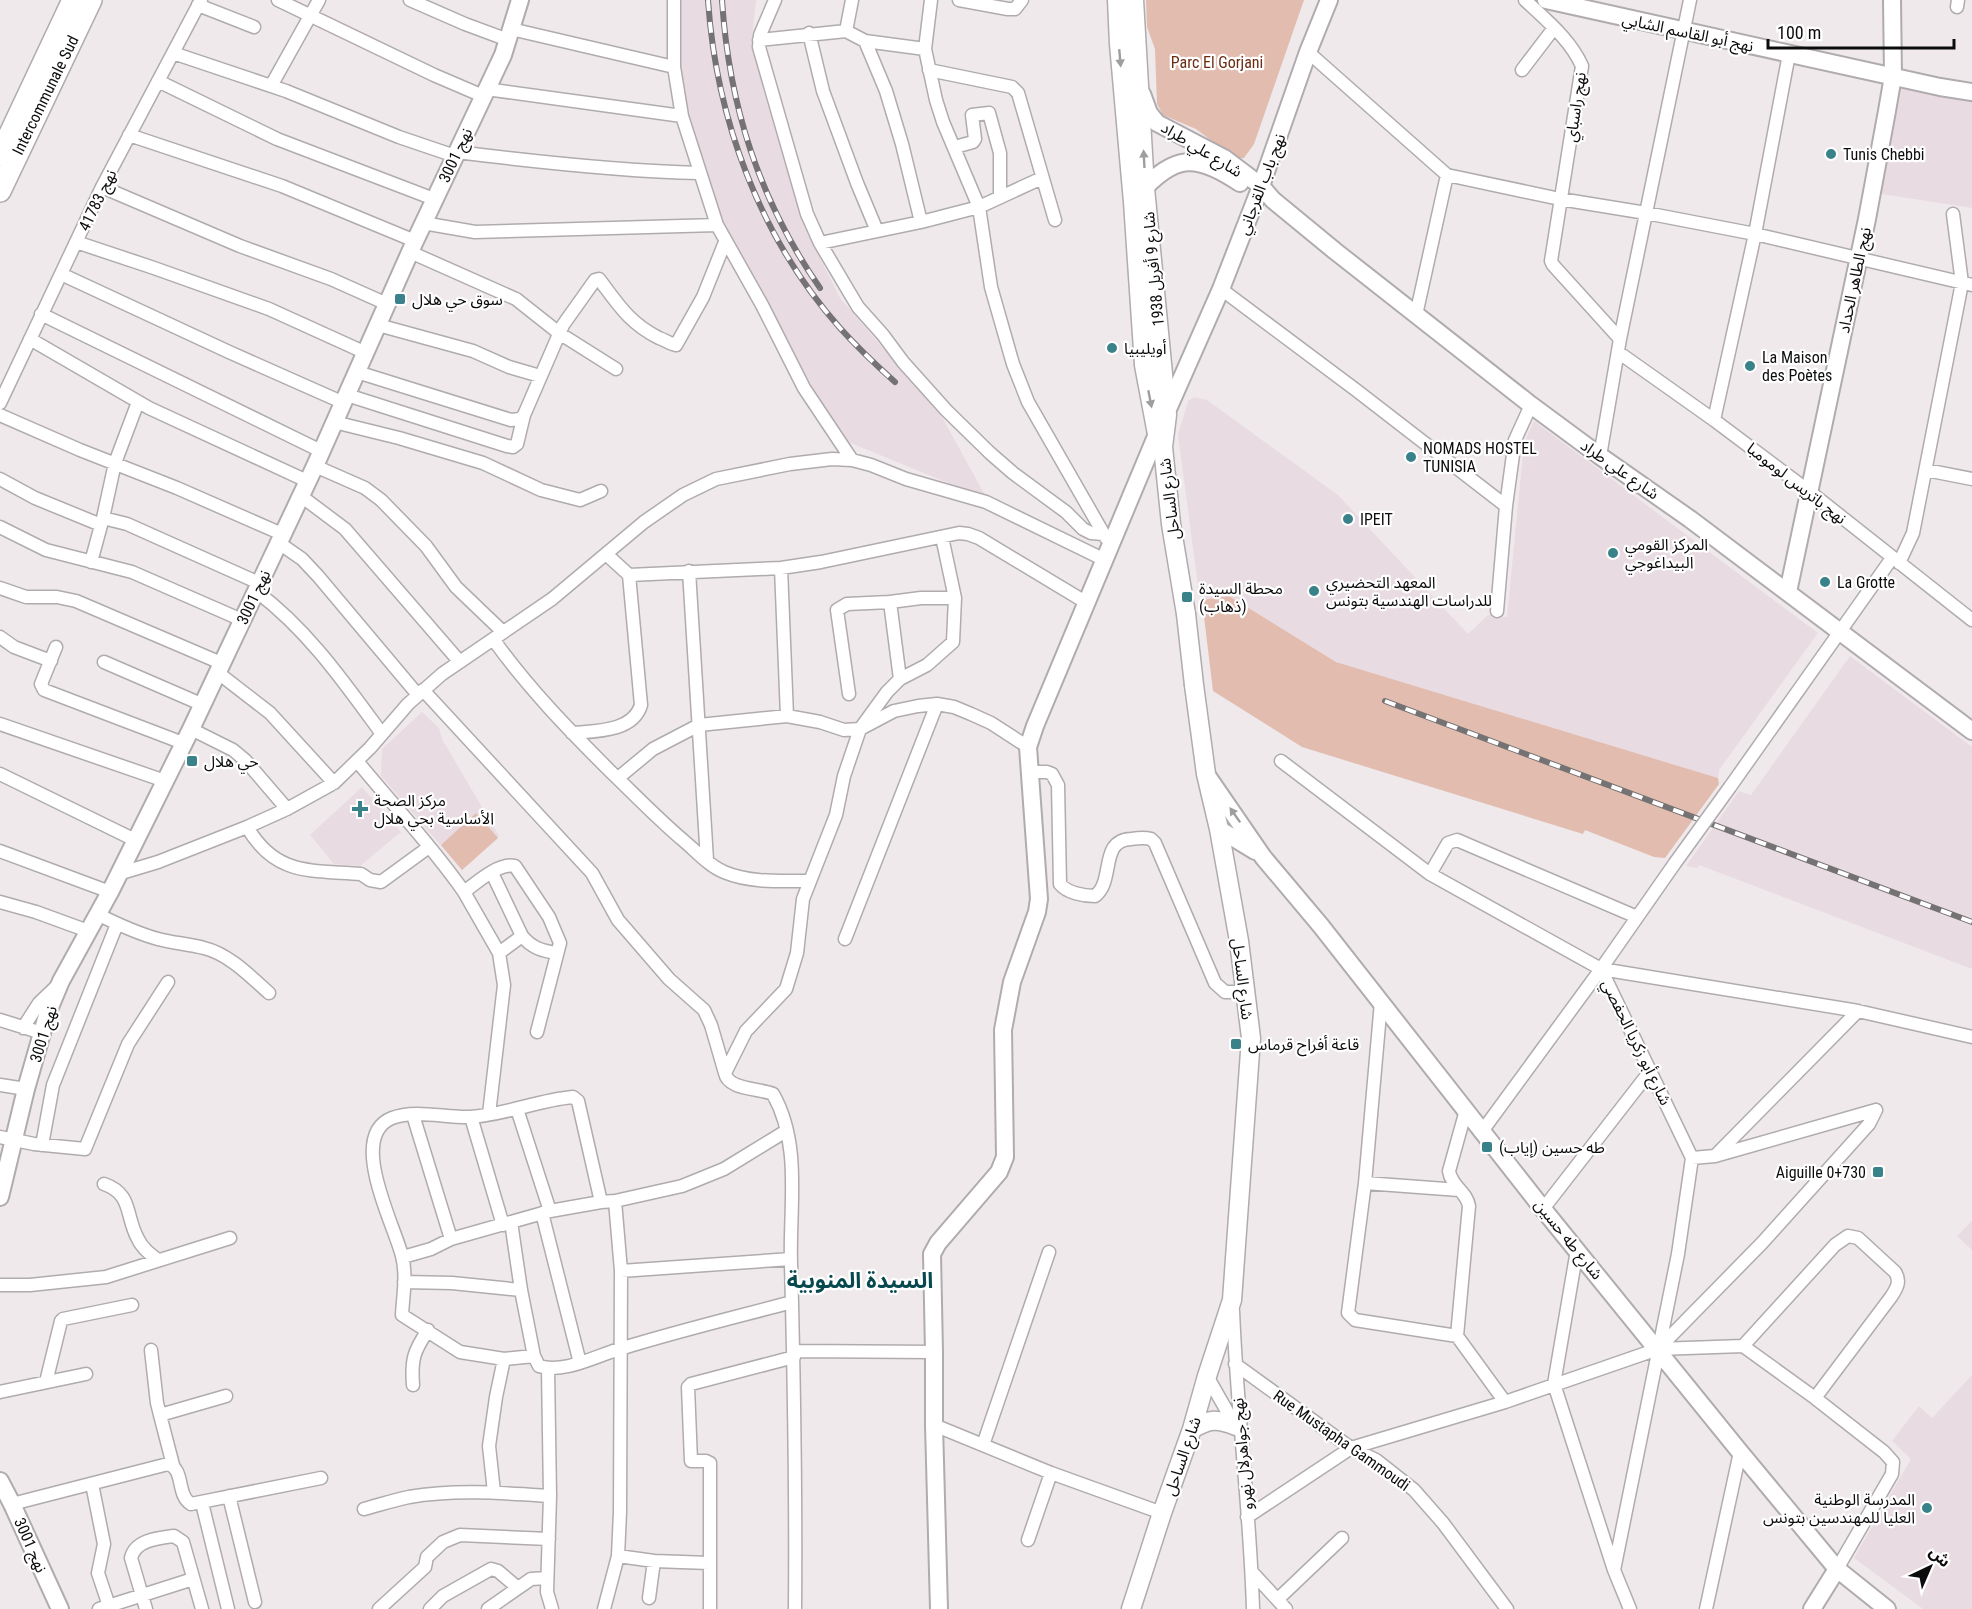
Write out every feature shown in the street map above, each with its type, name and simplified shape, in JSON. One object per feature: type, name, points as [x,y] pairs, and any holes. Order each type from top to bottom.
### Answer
[{"type":"highway","name":"Intercommunale Sud","points":[[0,155],[73,0]]},
{"type":"highway","name":"Intercommunale Sud","points":[[0,191],[91,0]]},
{"type":"main road","name":"شارع 9 أفريل 1938","points":[[1117,0],[1133,202],[1160,440]]},
{"type":"main road","name":"شارع 9 أفريل 1938","points":[[1134,0],[1135,39],[1141,91],[1153,364],[1167,415],[1160,440]]},
{"type":"main road","name":"شارع الساحل","points":[[1131,1609],[1192,1429],[1232,1300],[1251,1038],[1246,992],[1219,829],[1206,774],[1186,614],[1160,440]]},
{"type":"main road","points":[[1192,1429],[1206,1421],[1224,1421],[1239,1431]]},
{"type":"street","points":[[278,0],[434,75],[484,93],[682,116]]},
{"type":"street","points":[[271,86],[319,0]]},
{"type":"street","points":[[410,0],[465,24],[675,67]]},
{"type":"street","name":"نهج 3001","points":[[0,1197],[7,1138],[26,1089],[48,1012],[187,736],[311,473],[412,246],[510,35],[520,0]]},
{"type":"street","points":[[674,0],[675,67],[682,116],[717,225],[762,305],[804,388],[852,460]]},
{"type":"street","points":[[775,0],[759,40],[764,67],[807,214],[820,243],[858,307],[946,410],[1013,473],[1048,498],[1106,547]]},
{"type":"street","points":[[846,32],[852,0]]},
{"type":"street","points":[[931,0],[925,49],[929,70],[936,100],[979,207],[991,287],[1013,364],[1029,402],[1106,547]]},
{"type":"street","points":[[959,0],[1015,9],[1022,0]]},
{"type":"street","name":"نهج باب القرجاني","points":[[1167,415],[1186,366],[1264,193],[1308,52],[1329,0]]},
{"type":"street","name":"نهج راسباي","points":[[1525,0],[1576,53],[1582,66],[1560,199]]},
{"type":"street","name":"نهج أبو القاسم الشابي","points":[[1546,0],[1684,32],[1972,92]]},
{"type":"street","points":[[1600,456],[1620,339],[1690,0]]},
{"type":"street","name":"نهج الطاهر الحداد","points":[[1788,592],[1858,259],[1893,76],[1892,0]]},
{"type":"street","points":[[200,2],[254,27]]},
{"type":"street","name":"نهج 41783","points":[[0,403],[102,187],[200,2]]},
{"type":"street","points":[[1522,70],[1554,28]]},
{"type":"street","points":[[759,40],[809,33],[846,32],[865,41],[925,49]]},
{"type":"street","points":[[809,33],[823,91],[877,231]]},
{"type":"street","points":[[865,41],[886,91],[921,222]]},
{"type":"street","points":[[1308,52],[1447,175],[1560,199],[1755,234],[1967,284]]},
{"type":"street","points":[[173,53],[271,86],[456,154],[555,164],[699,173]]},
{"type":"street","points":[[1714,420],[1755,234],[1789,54]]},
{"type":"street","points":[[929,70],[1012,87],[1018,93],[1055,220]]},
{"type":"street","points":[[158,81],[277,139],[434,199]]},
{"type":"street","name":"شارع علي طراد","points":[[1141,91],[1149,113],[1157,123],[1224,158],[1264,193],[1531,405],[1682,513],[1972,731]]},
{"type":"street","points":[[955,147],[973,142],[975,139],[972,115],[989,113],[1000,153],[1000,197]]},
{"type":"street","points":[[129,135],[282,186],[412,246],[516,299],[560,333],[616,369]]},
{"type":"street","name":"شارع علي طراد","points":[[1133,202],[1145,188],[1177,164],[1187,161],[1200,162],[1264,193]]},
{"type":"street","points":[[1416,315],[1447,175]]},
{"type":"street","points":[[820,243],[921,222],[979,207],[1042,178]]},
{"type":"street","points":[[102,187],[240,246],[330,279],[387,304]]},
{"type":"street","points":[[1560,199],[1551,252],[1553,266],[1620,339]]},
{"type":"street","name":"شارع أبو زكريا الحفصي","points":[[1692,1158],[1601,969],[1839,632],[1895,561],[1913,533],[1967,284],[1953,214]]},
{"type":"street","points":[[423,223],[475,232],[717,225]]},
{"type":"street","points":[[76,242],[268,309],[366,353]]},
{"type":"street","points":[[61,274],[229,352],[345,399],[513,447],[517,444],[524,415],[560,333],[578,302],[597,278],[633,322],[676,345],[703,297],[725,242]]},
{"type":"street","points":[[1221,289],[1366,397],[1506,506]]},
{"type":"street","points":[[41,314],[311,473],[345,529],[459,662]]},
{"type":"street","points":[[378,325],[473,351],[509,367],[540,376]]},
{"type":"street","points":[[30,339],[138,402],[311,473],[365,488],[381,500],[426,546],[456,588],[498,636],[530,688],[656,816],[722,871],[744,878],[809,881]]},
{"type":"street","name":"نهج باتريس لومومبا","points":[[1618,352],[1810,492],[1972,620]]},
{"type":"street","points":[[1153,364],[1173,372],[1186,366]]},
{"type":"street","points":[[357,372],[511,420],[520,420],[524,415]]},
{"type":"street","points":[[91,562],[115,463],[138,402]]},
{"type":"street","points":[[1497,611],[1506,506],[1515,440],[1531,405]]},
{"type":"street","points":[[0,415],[115,463],[280,538],[318,576],[420,692],[587,868],[599,883],[618,920],[669,979],[704,1010],[711,1025],[725,1077],[731,1084],[772,1094],[786,1131],[792,1169],[795,1609]]},
{"type":"street","points":[[334,422],[399,438],[483,463],[541,490],[580,500],[601,491]]},
{"type":"street","points":[[939,1609],[934,1425],[933,1251],[999,1172],[1006,1151],[1003,1030],[1012,982],[1037,912],[1039,899],[1028,747],[1087,603],[1106,547],[1160,440]]},
{"type":"street","points":[[118,874],[158,862],[247,827],[287,809],[334,783],[420,692],[459,662],[552,599],[644,522],[683,495],[716,479],[790,464],[832,459],[852,460],[906,479],[986,502],[1106,547]]},
{"type":"street","points":[[1926,470],[1972,479]]},
{"type":"street","points":[[0,479],[43,501],[102,521],[127,524],[257,587],[328,661],[382,734]]},
{"type":"street","points":[[0,527],[46,550],[132,572],[242,620]]},
{"type":"street","points":[[629,575],[781,568],[968,534],[979,538],[1087,603]]},
{"type":"street","points":[[725,1073],[746,1031],[786,989],[797,952],[803,899],[836,815],[844,776],[860,729],[887,692],[900,679],[927,665],[950,645],[954,637],[955,598],[942,537]]},
{"type":"street","points":[[572,732],[612,728],[629,721],[640,710],[641,705],[629,575],[606,554]]},
{"type":"street","points":[[781,568],[787,716]]},
{"type":"street","points":[[689,571],[707,860]]},
{"type":"street","points":[[0,588],[26,597],[57,597],[76,601],[219,668],[270,713],[334,783]]},
{"type":"street","points":[[849,694],[837,610],[847,604],[921,598],[955,598]]},
{"type":"street","points":[[890,602],[900,679]]},
{"type":"street","points":[[0,637],[14,647],[51,661]]},
{"type":"street","points":[[56,646],[41,684],[44,690],[233,750],[245,760],[287,809]]},
{"type":"street","points":[[104,662],[201,704]]},
{"type":"street","points":[[618,778],[653,748],[699,724],[787,716],[820,722],[844,730],[860,729],[894,711],[937,704],[954,707],[992,723],[1028,747]]},
{"type":"street","points":[[844,939],[937,704]]},
{"type":"street","points":[[0,724],[165,781]]},
{"type":"street","points":[[357,761],[443,862],[464,892],[499,953],[504,985],[489,1114]]},
{"type":"street","points":[[1281,761],[1430,874],[1601,969],[1858,1011],[1972,1037]]},
{"type":"street","points":[[1031,772],[1053,774],[1058,785],[1060,884],[1062,887],[1066,891],[1095,896],[1102,890],[1113,849],[1117,843],[1122,839],[1151,839],[1155,843],[1215,983],[1225,992],[1246,992]]},
{"type":"street","points":[[0,774],[135,840]]},
{"type":"street","points":[[1206,774],[1263,857]]},
{"type":"street","points":[[247,827],[255,841],[270,856],[288,866],[361,874],[370,880],[381,882],[429,847]]},
{"type":"street","points":[[1219,829],[1263,857]]},
{"type":"street","points":[[1430,874],[1448,843],[1457,840],[1637,917]]},
{"type":"street","points":[[0,851],[110,892]]},
{"type":"street","name":"شارع طه حسين","points":[[1263,857],[1577,1250],[1837,1569],[1887,1609]]},
{"type":"street","points":[[464,892],[485,875],[504,866],[515,866],[549,916],[560,943],[537,1032]]},
{"type":"street","points":[[492,873],[527,944],[541,951],[557,953]]},
{"type":"street","points":[[0,902],[88,931]]},
{"type":"street","points":[[97,914],[129,930],[212,951],[245,972],[269,993]]},
{"type":"street","points":[[42,1144],[53,1085],[117,924]]},
{"type":"street","points":[[499,953],[522,936]]},
{"type":"street","points":[[1483,1130],[1601,969]]},
{"type":"street","points":[[23,1028],[48,991],[62,981]]},
{"type":"street","points":[[7,1138],[85,1149],[128,1044],[168,982]]},
{"type":"street","points":[[1381,1002],[1365,1183],[1349,1316],[1355,1320],[1457,1336]]},
{"type":"street","points":[[1715,1156],[1858,1011]]},
{"type":"street","points":[[0,1020],[42,1033]]},
{"type":"street","points":[[1544,1209],[1651,1070]]},
{"type":"street","points":[[0,1085],[26,1089]]},
{"type":"street","points":[[534,1356],[504,1359],[460,1352],[402,1315],[403,1257],[373,1164],[372,1146],[376,1132],[382,1124],[392,1119],[413,1115],[471,1117],[570,1097],[577,1099],[601,1202]]},
{"type":"street","points":[[517,1109],[546,1212],[580,1363]]},
{"type":"street","points":[[1466,1110],[1449,1171],[1452,1181],[1468,1201],[1469,1206],[1457,1336],[1505,1402]]},
{"type":"street","points":[[1614,1570],[1658,1349],[1678,1254],[1692,1158],[1715,1156],[1876,1110],[1869,1124],[1762,1243],[1658,1349]]},
{"type":"street","points":[[413,1115],[451,1239]]},
{"type":"street","points":[[471,1117],[507,1224],[538,1366],[548,1369],[580,1363],[621,1348],[792,1302]]},
{"type":"street","points":[[403,1257],[431,1249],[451,1239],[546,1212],[615,1201],[682,1186],[724,1169],[786,1131]]},
{"type":"street","points":[[1365,1183],[1459,1190]]},
{"type":"street","points":[[104,1184],[116,1188],[124,1197],[136,1237],[158,1260]]},
{"type":"street","points":[[604,1609],[618,1556],[620,1512],[621,1271],[615,1201]]},
{"type":"street","points":[[1743,1346],[1835,1245],[1848,1236],[1858,1238],[1895,1272],[1898,1284],[1892,1297],[1815,1398]]},
{"type":"street","points":[[0,1285],[30,1285],[106,1277],[230,1238]]},
{"type":"street","points":[[1577,1250],[1554,1384],[1614,1570],[1630,1609]]},
{"type":"street","points":[[983,1445],[1049,1252]]},
{"type":"street","points":[[621,1271],[791,1259]]},
{"type":"street","points":[[404,1282],[452,1283],[521,1290]]},
{"type":"street","name":"نهج جواهرلال نهرو","points":[[1232,1300],[1239,1431],[1252,1572],[1253,1609]]},
{"type":"street","points":[[46,1382],[60,1321],[63,1318],[132,1305]]},
{"type":"street","points":[[413,1384],[411,1366],[415,1351],[428,1330]]},
{"type":"street","points":[[1247,1516],[1351,1448],[1505,1402],[1658,1349],[1743,1346],[1815,1398],[1884,1452],[1893,1462],[1894,1469],[1812,1609]]},
{"type":"street","points":[[151,1350],[157,1403],[173,1465],[177,1470],[186,1502],[202,1503],[321,1478]]},
{"type":"street","points":[[710,1609],[710,1463],[691,1461],[688,1387],[691,1384],[795,1354],[934,1352]]},
{"type":"street","points":[[494,1492],[489,1446],[504,1359]]},
{"type":"street","name":"Rue Mustapha Gammoudi","points":[[1235,1364],[1351,1448],[1376,1460],[1427,1503],[1507,1609]]},
{"type":"street","points":[[548,1369],[550,1496],[547,1578],[552,1609]]},
{"type":"street","points":[[0,1392],[86,1374]]},
{"type":"street","points":[[1207,1376],[1239,1431]]},
{"type":"street","points":[[160,1415],[226,1396]]},
{"type":"street","points":[[934,1425],[1052,1473],[1162,1513]]},
{"type":"street","points":[[1706,1609],[1740,1452]]},
{"type":"street","points":[[12,1504],[168,1464],[173,1465]]},
{"type":"street","points":[[1028,1540],[1052,1473]]},
{"type":"street","name":"نهج 3001","points":[[0,1481],[60,1609]]},
{"type":"street","points":[[92,1484],[104,1544],[98,1573],[106,1608],[193,1579]]},
{"type":"street","points":[[364,1509],[410,1497],[456,1493],[494,1492],[550,1496]]},
{"type":"street","points":[[230,1496],[255,1602]]},
{"type":"street","points":[[202,1503],[228,1609]]},
{"type":"street","points":[[379,1609],[424,1567],[427,1557],[443,1542],[453,1537],[460,1535],[549,1539]]},
{"type":"street","points":[[146,1609],[131,1558],[137,1547],[155,1538],[174,1536],[183,1542],[202,1609]]},
{"type":"street","points":[[1252,1572],[1282,1604],[1342,1538]]},
{"type":"street","points":[[618,1556],[654,1561],[709,1563]]},
{"type":"street","points":[[649,1598],[654,1561]]},
{"type":"street","points":[[430,1609],[443,1596],[491,1569],[498,1571],[518,1588]]},
{"type":"street","points":[[488,1609],[531,1579],[547,1578]]},
{"type":"shaded area","points":[[676,0],[756,0],[752,37],[763,89],[804,226],[840,298],[942,417],[987,499],[841,439],[722,223],[689,118],[679,63]]},
{"type":"shaded area","points":[[1898,82],[1972,95],[1972,208],[1875,193]]},
{"type":"shaded area","points":[[1194,397],[1207,400],[1338,495],[1468,634],[1488,615],[1507,617],[1524,443],[1534,421],[1818,633],[1719,770],[1718,778],[1336,662],[1229,596],[1202,600],[1198,586],[1178,435],[1188,401]]},
{"type":"shaded area","points":[[1850,656],[1972,747],[1972,969],[1699,865],[1697,868],[1686,866],[1739,791],[1751,795]]},
{"type":"shaded area","points":[[422,712],[439,728],[442,739],[499,836],[462,870],[381,776],[382,749]]},
{"type":"shaded area","name":"مركز الصحة الأساسية بحي هلال","points":[[362,787],[401,832],[360,866],[334,864],[310,835]]},
{"type":"shaded area","points":[[1972,1221],[1972,1250],[1957,1236]]},
{"type":"shaded area","name":"المدرسة الوطنية العليا للمهندسين بتونس","points":[[1972,1375],[1972,1609],[1923,1609],[1854,1558],[1911,1459],[1892,1441],[1919,1406],[1932,1418]]},
{"type":"green space","name":"Parc El Gorjani","points":[[1146,0],[1304,0],[1254,144],[1244,158],[1236,159],[1196,129],[1163,115],[1157,104],[1155,49],[1147,27]]},
{"type":"green space","points":[[1229,596],[1336,662],[1718,778],[1719,784],[1665,858],[1654,857],[1585,830],[1583,834],[1302,747],[1213,691],[1202,600]]},
{"type":"green space","points":[[476,813],[498,838],[462,870],[441,845]]},
{"type":"railway","points":[[708,0],[713,45],[732,132],[765,216],[787,256],[812,293],[846,335],[895,382]]},
{"type":"railway","points":[[722,0],[732,77],[751,151],[780,221],[820,288]]},
{"type":"railway","points":[[1385,701],[1972,922]]},
{"type":"place","name":"Tunis Chebbi","points":[[1831,154]]},
{"type":"place","name":"سوق حي هلال","points":[[400,299]]},
{"type":"place","name":"أويليبيا","points":[[1112,348]]},
{"type":"place","name":"La Maison des Poètes","points":[[1750,366]]},
{"type":"place","name":"NOMADS HOSTEL TUNISIA","points":[[1411,457]]},
{"type":"place","name":"IPEIT","points":[[1348,519]]},
{"type":"place","name":"المركز القومي البيداغوجي","points":[[1613,553]]},
{"type":"place","name":"La Grotte","points":[[1825,582]]},
{"type":"place","name":"المعهد التحضيري للدراسات الهندسية بتونس","points":[[1314,591]]},
{"type":"place","name":"محطة السيدة (ذهاب)","points":[[1187,597]]},
{"type":"place","name":"حي هلال","points":[[192,761]]},
{"type":"place","name":"مركز الصحة الأساسية بحي هلال","points":[[360,809]]},
{"type":"place","name":"قاعة أفراح قرماس","points":[[1236,1044]]},
{"type":"place","name":"طه حسين (إياب)","points":[[1487,1147]]},
{"type":"place","name":"Aiguille 0+730","points":[[1878,1172]]},
{"type":"place","name":"المدرسة الوطنية العليا للمهندسين بتونس","points":[[1927,1508]]},
{"type":"district","name":"السيدة المنوبية","points":[[860,1280]]}]
